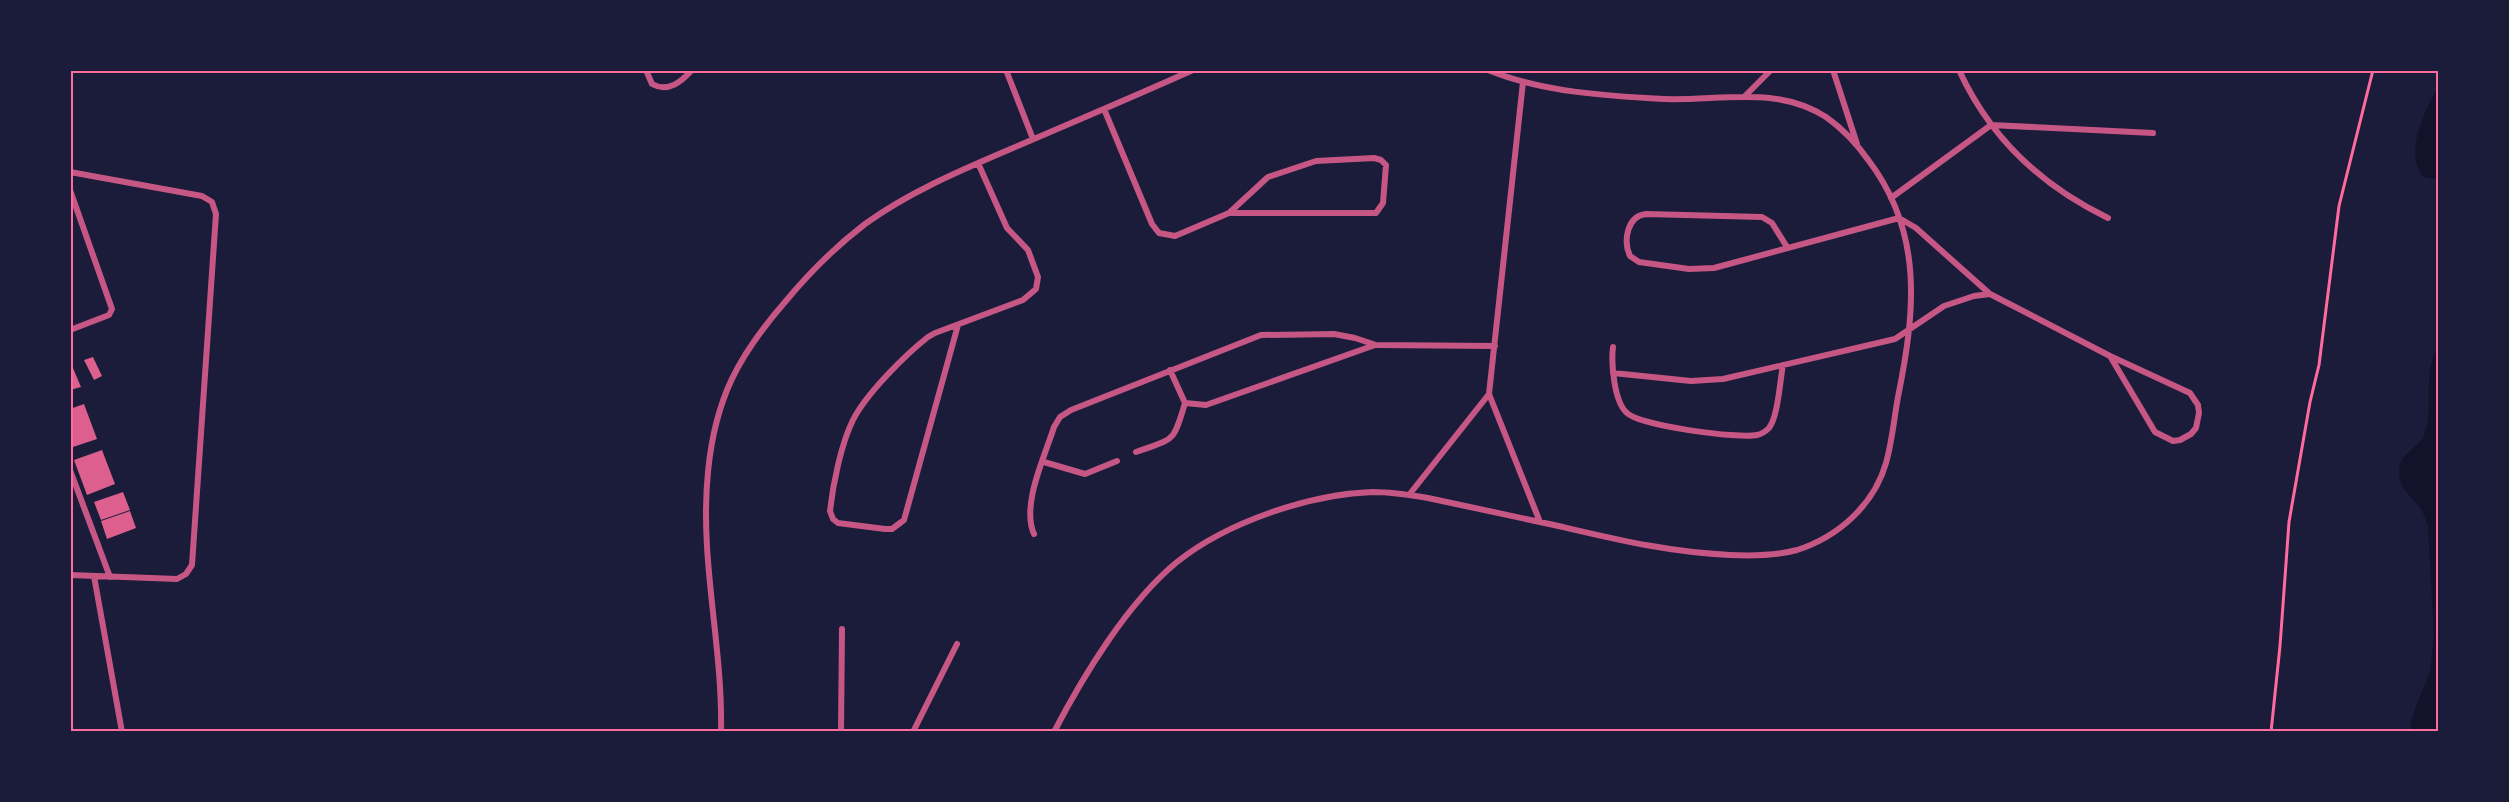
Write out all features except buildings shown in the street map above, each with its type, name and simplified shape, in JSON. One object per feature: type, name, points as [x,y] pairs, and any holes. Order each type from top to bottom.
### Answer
[{"type":"street","points":[[646,70],[652,84],[664,88],[677,84],[692,70]]},
{"type":"street","points":[[1006,70],[1033,139]]},
{"type":"street","points":[[721,732],[720,675],[710,577],[706,501],[712,442],[729,382],[745,352],[766,323],[834,250],[864,225],[907,197],[978,163],[1193,70]]},
{"type":"street","points":[[1054,732],[1086,676],[1127,618],[1162,576],[1192,551],[1209,541],[1259,519],[1314,501],[1374,492],[1409,495],[1629,543],[1702,553],[1768,555],[1812,544],[1834,532],[1852,517],[1873,493],[1886,463],[1911,330],[1911,270],[1899,218],[1891,198],[1876,170],[1858,147],[1828,118],[1799,103],[1772,97],[1664,99],[1607,94],[1523,82],[1488,70]]},
{"type":"street","points":[[1744,97],[1771,70]]},
{"type":"street","points":[[1833,70],[1858,147]]},
{"type":"street","points":[[1959,70],[1978,107],[2020,159],[2047,182],[2087,208],[2108,218]]},
{"type":"street","points":[[1523,82],[1489,394],[1540,522]]},
{"type":"street","points":[[1104,109],[1152,224],[1159,233],[1175,236],[1229,213],[1268,177],[1307,163],[1374,158],[1386,165],[1383,203],[1376,213],[1229,213]]},
{"type":"street","points":[[1891,198],[1991,125],[2153,133]]},
{"type":"street","points":[[958,325],[904,520],[892,529],[838,523],[831,515],[830,507],[847,435],[859,410],[920,343],[935,333],[1028,298],[1036,289],[1038,277],[1028,250],[1007,228],[978,163]]},
{"type":"street","points":[[70,172],[202,196],[212,202],[216,214],[192,559],[186,574],[171,579],[70,575]]},
{"type":"street","points":[[70,190],[112,305],[111,312],[105,317],[70,330]]},
{"type":"street","points":[[1787,247],[1772,223],[1762,217],[1646,214],[1640,214],[1631,221],[1628,245],[1630,256],[1639,262],[1702,269],[1764,255],[1899,218],[1916,228],[1990,294],[2110,356],[2190,393],[2198,405],[2199,413],[2196,428],[2191,434],[2173,441],[2155,432],[2110,356]]},
{"type":"street","points":[[1613,373],[1702,382],[1895,339],[1944,306],[1974,296],[1990,294]]},
{"type":"street","points":[[1034,534],[1029,513],[1054,427],[1065,413],[1170,370],[1261,335],[1334,334],[1376,345],[1495,346]]},
{"type":"street","points":[[1185,403],[1206,405],[1376,345]]},
{"type":"street","points":[[1613,347],[1613,373],[1622,405],[1632,417],[1680,429],[1754,435],[1764,432],[1772,423],[1783,365]]},
{"type":"street","points":[[1136,452],[1174,436],[1185,403],[1170,370]]},
{"type":"street","points":[[1409,495],[1489,394]]},
{"type":"street","points":[[1044,462],[1085,474],[1117,461]]},
{"type":"street","points":[[70,470],[110,577]]},
{"type":"street","points":[[94,576],[122,732]]},
{"type":"street","points":[[841,732],[842,629]]},
{"type":"street","points":[[913,732],[957,644]]},
{"type":"path","points":[[2271,732],[2289,522],[2310,402],[2319,366],[2339,206],[2373,70]]},
{"type":"shaded area","points":[[2438,87],[2438,177],[2433,179],[2423,177],[2418,167],[2416,143],[2418,131]]},
{"type":"shaded area","points":[[2438,346],[2438,731],[2411,731],[2416,706],[2430,672],[2434,636],[2428,526],[2421,509],[2402,485],[2399,474],[2405,455],[2422,439],[2425,433],[2429,411],[2430,368]]}]
